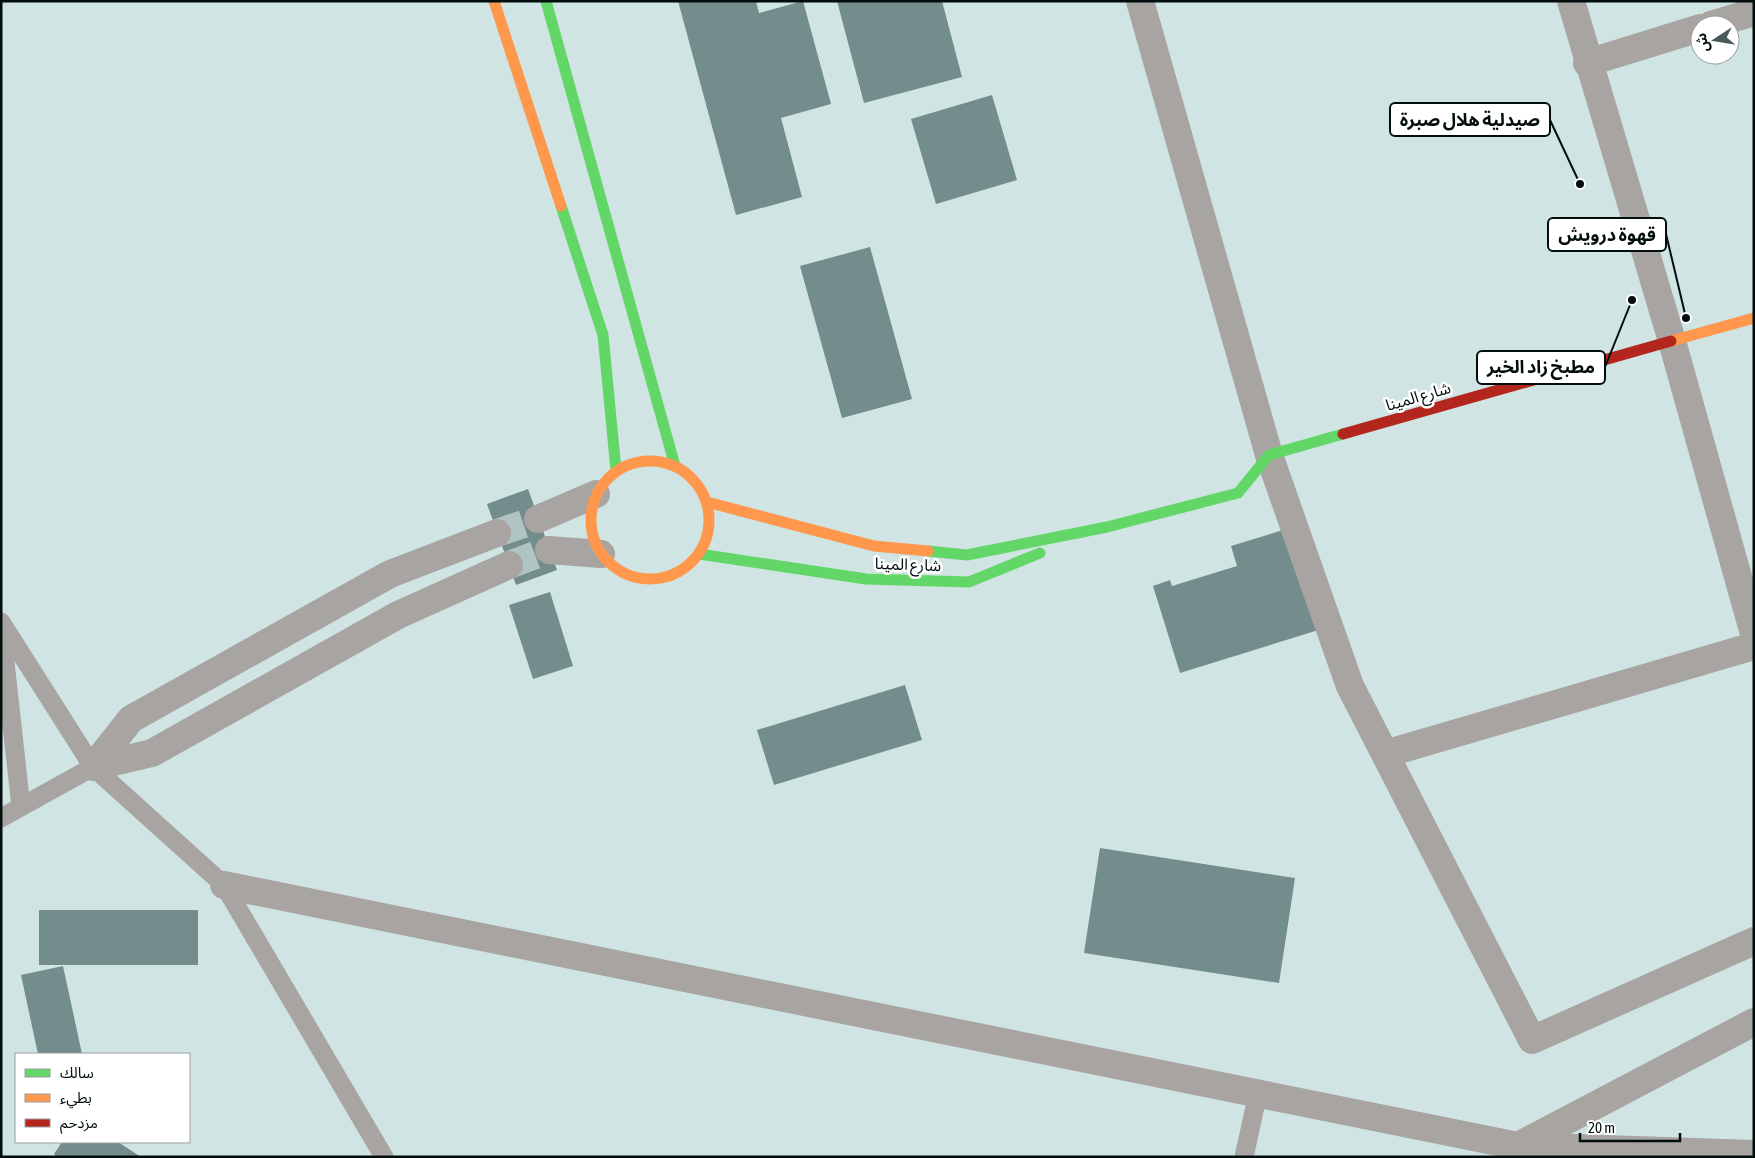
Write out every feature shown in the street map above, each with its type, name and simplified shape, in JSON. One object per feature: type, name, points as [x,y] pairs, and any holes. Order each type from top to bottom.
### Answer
[{"type":"street","points":[[494,1],[603,335],[616,470]]},
{"type":"street","points":[[546,1],[675,466]]},
{"type":"street","points":[[1140,1],[1269,456],[1350,686],[1532,1040],[1754,941]]},
{"type":"street","points":[[1571,1],[1587,62],[1672,341],[1754,634]]},
{"type":"street","points":[[1740,16],[1754,12]]},
{"type":"street","points":[[1587,62],[1690,31]]},
{"type":"street","name":"شارع المينا","points":[[707,502],[874,546],[967,555],[1107,527],[1238,493],[1269,456],[1754,318]]},
{"type":"street","points":[[656,460],[675,466],[692,477],[707,502],[710,523],[705,543],[699,554],[684,569],[661,579],[640,579],[621,572],[601,554],[592,535],[590,514],[596,494],[601,485],[616,470],[635,462],[656,460]]},
{"type":"street","points":[[538,519],[596,494]]},
{"type":"street","name":"شارع المينا","points":[[699,554],[866,579],[969,582],[1107,527]]},
{"type":"street","points":[[93,767],[131,719],[390,574],[497,533]]},
{"type":"street","points":[[549,550],[601,554]]},
{"type":"street","points":[[93,767],[152,753],[398,615],[509,565]]},
{"type":"street","points":[[1385,754],[1754,646]]},
{"type":"street","points":[[224,885],[1258,1093],[1517,1151],[1754,1154]]},
{"type":"street","points":[[1517,1151],[1754,1022]]},
{"type":"lane","points":[[1,624],[93,767],[224,885],[384,1157]]},
{"type":"lane","points":[[1,624],[21,807]]},
{"type":"lane","points":[[1,818],[93,767]]},
{"type":"lane","points":[[1244,1157],[1258,1093]]},
{"type":"building","points":[[678,1],[756,1],[759,13],[803,1],[831,104],[781,118],[802,197],[736,215]]},
{"type":"building","points":[[837,1],[942,1],[962,77],[864,103]]},
{"type":"building","points":[[992,95],[1017,180],[936,204],[911,119]]},
{"type":"building","points":[[870,247],[912,399],[842,418],[800,266]]},
{"type":"building","points":[[528,489],[557,570],[516,585],[487,504]]},
{"type":"building","points":[[1293,527],[1325,628],[1180,673],[1153,586],[1170,580],[1172,586],[1237,566],[1231,546]]},
{"type":"building","points":[[550,592],[573,666],[533,679],[509,605]]},
{"type":"building","points":[[905,685],[922,740],[774,785],[757,730]]},
{"type":"building","points":[[1100,848],[1295,878],[1279,983],[1084,953]]},
{"type":"building","points":[[39,910],[198,910],[198,965],[39,965]]},
{"type":"building","points":[[63,966],[82,1053],[38,1053],[21,975]]},
{"type":"building","points":[[61,1143],[120,1143],[141,1157],[57,1157],[54,1154]]},
{"type":"tunnel","points":[[497,533],[538,519]]},
{"type":"tunnel","points":[[509,565],[549,550]]},
{"type":"traffic: fast","points":[[546,1],[675,466]]},
{"type":"traffic: fast","points":[[561,206],[603,335],[616,470]]},
{"type":"traffic: fast","points":[[928,551],[967,555],[1107,527],[1238,493],[1269,455],[1343,434]]},
{"type":"traffic: fast","points":[[699,554],[866,579],[969,582],[1040,553]]},
{"type":"traffic: slow","points":[[494,1],[561,206]]},
{"type":"traffic: slow","points":[[1671,341],[1754,318]]},
{"type":"traffic: slow","points":[[650,461],[673,465],[692,478],[705,497],[709,520],[705,543],[692,562],[673,575],[650,579],[627,575],[608,562],[595,543],[591,520],[595,497],[608,478],[627,465],[650,461]]},
{"type":"traffic: slow","points":[[707,502],[874,546],[928,551]]},
{"type":"traffic: jam","points":[[1343,434],[1671,341]]},
{"type":"place","name":"صيدلية هلال صبرة","points":[[1580,184]]},
{"type":"place","name":"مطبخ زاد الخير","points":[[1632,300]]},
{"type":"place","name":"قهوة درويش","points":[[1686,318]]}]
